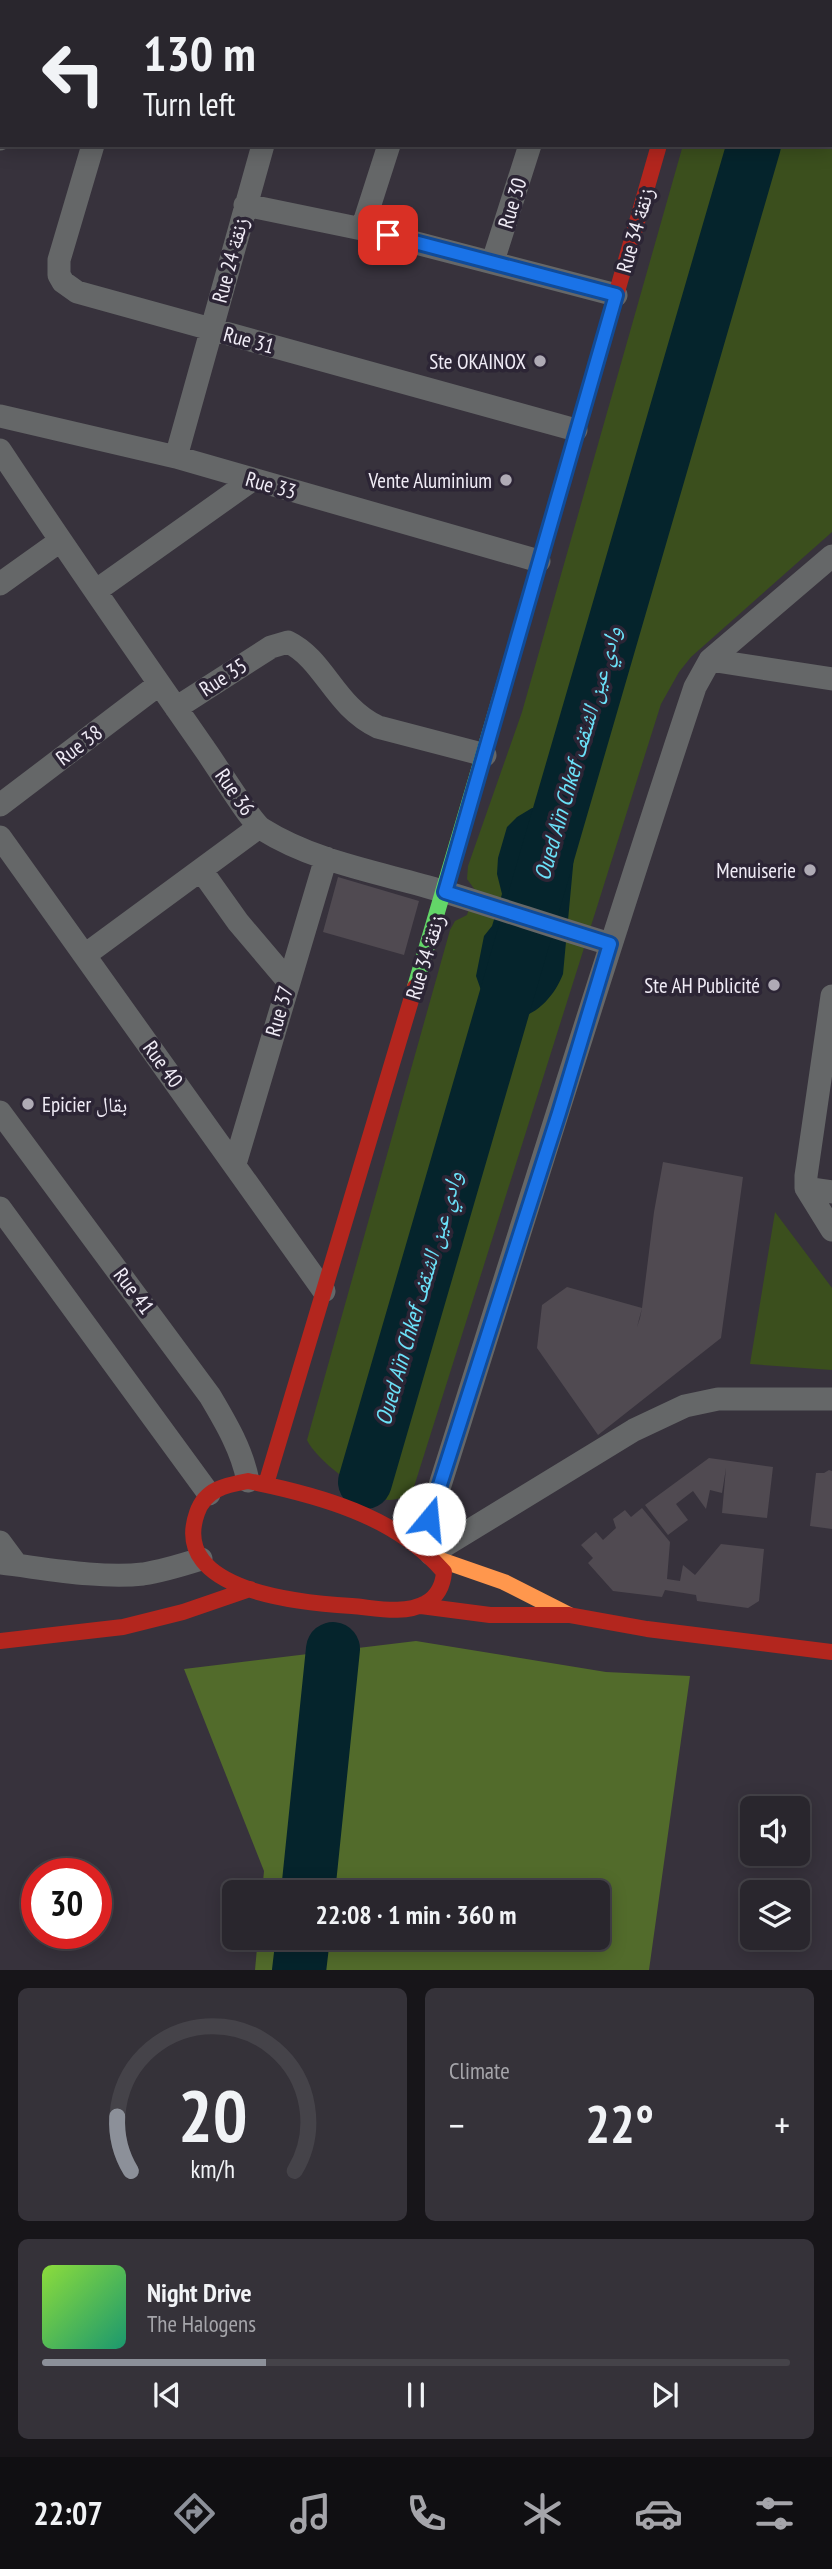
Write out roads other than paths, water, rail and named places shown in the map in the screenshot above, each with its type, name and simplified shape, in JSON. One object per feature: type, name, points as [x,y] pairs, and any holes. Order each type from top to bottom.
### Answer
[{"type":"street","name":"Rue 31","points":[[92,147],[59,260],[59,275],[63,282],[77,292],[576,430]]},
{"type":"street","name":"Rue 24 زنقة","points":[[176,457],[262,147]]},
{"type":"street","points":[[362,229],[388,147]]},
{"type":"street","name":"Rue 30","points":[[494,261],[529,147]]},
{"type":"street","name":"Rue 34 زنقة","points":[[257,1482],[324,1291],[445,892],[658,147]]},
{"type":"street","points":[[245,205],[362,229],[494,261],[616,295]]},
{"type":"street","name":"Rue 33","points":[[0,416],[176,457],[539,561]]},
{"type":"street","name":"Rue 36","points":[[0,450],[158,685],[259,828],[289,844],[326,858],[610,944]]},
{"type":"street","points":[[96,590],[252,480]]},
{"type":"street","points":[[0,584],[60,541]]},
{"type":"street","points":[[429,1553],[610,944],[695,687],[710,660],[832,556]]},
{"type":"street","name":"Rue 35","points":[[176,708],[271,647],[288,642],[303,650],[343,702],[363,720],[378,727],[485,755]]},
{"type":"street","points":[[710,660],[832,679]]},
{"type":"street","name":"Rue 38","points":[[0,805],[158,685]]},
{"type":"street","points":[[85,955],[259,828]]},
{"type":"street","name":"Rue 40","points":[[0,837],[324,1291]]},
{"type":"street","name":"Rue 37","points":[[235,1164],[326,858]]},
{"type":"street","points":[[201,870],[238,922],[288,981]]},
{"type":"street","points":[[832,996],[806,1176],[806,1188],[832,1230]]},
{"type":"street","name":"Rue 41","points":[[0,1112],[210,1396],[257,1482]]},
{"type":"street","points":[[806,1188],[832,1192]]},
{"type":"street","points":[[0,1208],[209,1494]]},
{"type":"street","points":[[429,1553],[634,1430],[685,1406],[718,1399],[832,1399]]},
{"type":"street","points":[[429,1553],[444,1572],[443,1582],[431,1601],[421,1606],[405,1610],[303,1602],[250,1589],[210,1570],[195,1546],[195,1518],[200,1505],[220,1485],[257,1482],[325,1499],[429,1553],[503,1580],[569,1615]]},
{"type":"street","points":[[0,1542],[8,1564],[118,1575],[172,1569],[201,1559]]},
{"type":"street","points":[[0,1642],[123,1627],[183,1612],[250,1589]]},
{"type":"street","points":[[421,1606],[490,1615],[569,1615],[648,1629],[832,1652]]},
{"type":"water","points":[[532,808],[551,809],[563,815],[567,819],[575,845],[563,974],[551,995],[534,1011],[513,1019],[501,1018],[489,1013],[476,976],[484,936],[492,926],[502,894],[497,874],[498,858],[507,827]]},
{"type":"waterway","name":"Oued Aïn Chkef وادي عين الشقف","points":[[365,1482],[753,147]]},
{"type":"waterway","name":"Oued Aïn Chkef وادي عين الشقف","points":[[309,1880],[333,1649]]},
{"type":"waterway","name":"Oued Aïn Chkef وادي عين الشقف","points":[[299,1970],[301,1950]]},
{"type":"place","name":"Ste OKAINOX","points":[[540,361]]},
{"type":"place","name":"Vente Aluminium","points":[[506,480]]},
{"type":"place","name":"Menuiserie","points":[[810,870]]},
{"type":"place","name":"Ste AH Publicité","points":[[774,985]]},
{"type":"place","name":"Epicier بقال","points":[[28,1104]]}]
